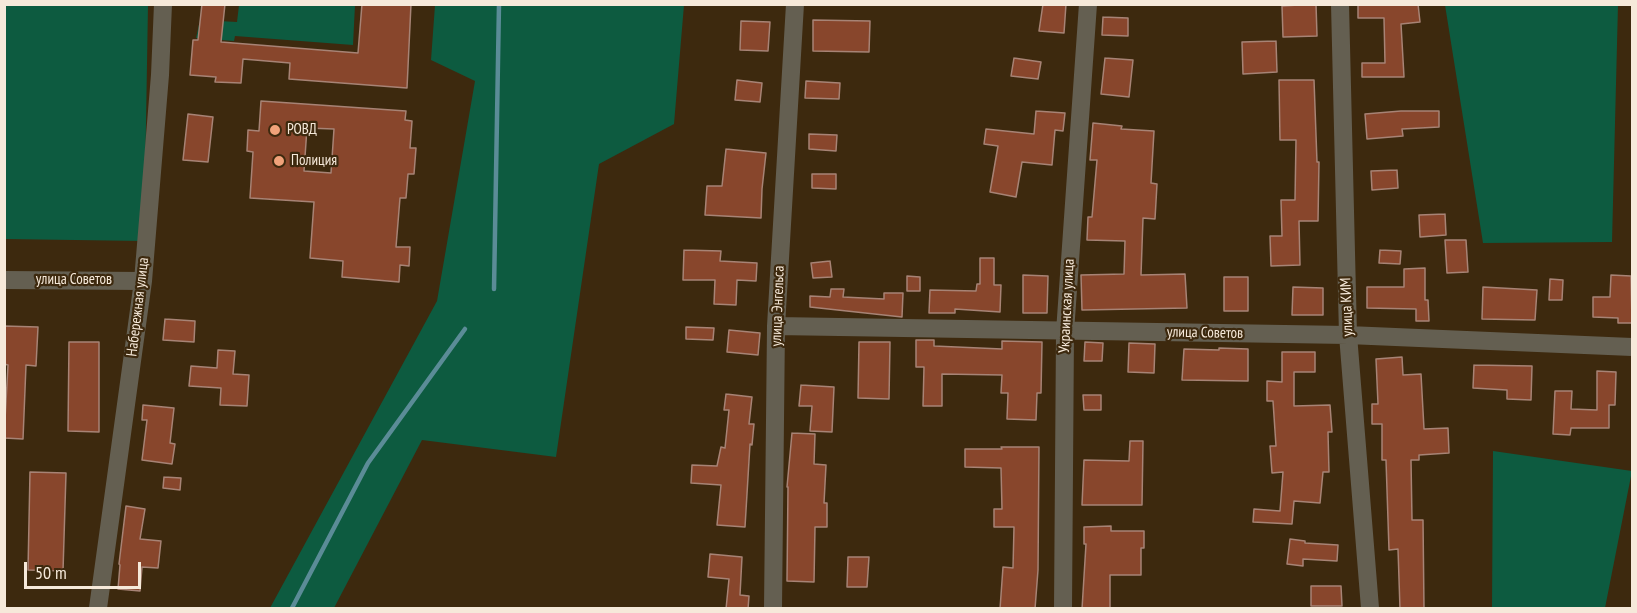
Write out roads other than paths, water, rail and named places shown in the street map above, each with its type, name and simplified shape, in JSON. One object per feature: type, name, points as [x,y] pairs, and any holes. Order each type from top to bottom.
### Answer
[{"type":"street","name":"Набережная улица","points":[[98,609],[143,281],[159,86],[163,4]]},
{"type":"street","name":"улица Энгельса","points":[[773,609],[776,326],[795,4]]},
{"type":"street","name":"Украинская улица","points":[[1063,609],[1065,332],[1088,4]]},
{"type":"street","name":"улица КИМ","points":[[1340,4],[1348,335],[1370,609]]},
{"type":"street","name":"улица Советов","points":[[4,280],[143,281]]},
{"type":"street","name":"улица Советов","points":[[776,326],[1348,335],[1632,347]]},
{"type":"waterway","points":[[494,289],[499,4]]},
{"type":"waterway","points":[[292,608],[368,463],[465,329]]},
{"type":"place","name":"РОВД","points":[[275,130]]},
{"type":"place","name":"Полиция","points":[[279,161]]}]
